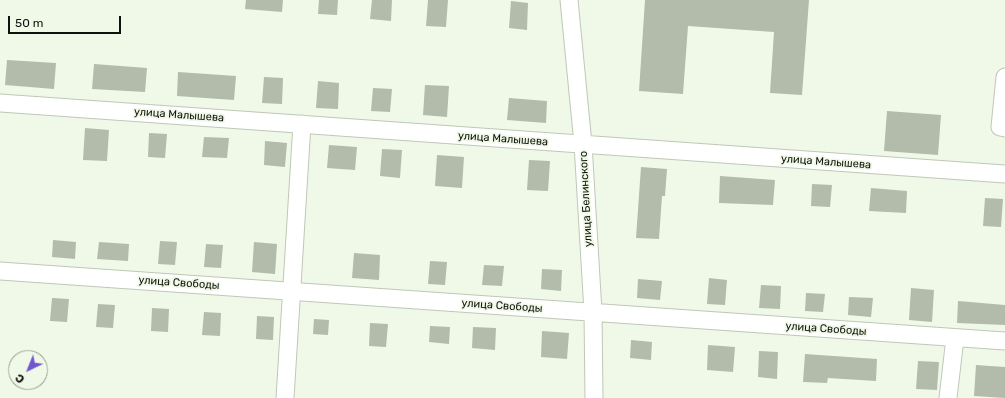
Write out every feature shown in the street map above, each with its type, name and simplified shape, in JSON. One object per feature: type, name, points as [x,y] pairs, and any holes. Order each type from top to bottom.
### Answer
[{"type":"street","name":"улица Белинского","points":[[569,0],[582,144],[592,312],[594,398]]},
{"type":"street","points":[[1005,78],[1000,127],[1005,128]]},
{"type":"street","name":"улица Малышева","points":[[0,103],[1005,174]]},
{"type":"street","points":[[285,398],[302,124]]},
{"type":"street","name":"улица Свободы","points":[[0,271],[1005,341]]},
{"type":"street","points":[[948,398],[955,338]]},
{"type":"building","points":[[246,0],[283,0],[282,12],[245,9]]},
{"type":"building","points":[[319,0],[338,0],[337,15],[318,14]]},
{"type":"building","points":[[372,0],[392,0],[391,21],[370,19]]},
{"type":"building","points":[[428,0],[448,0],[446,27],[426,26]]},
{"type":"building","points":[[645,0],[809,0],[802,95],[770,93],[774,32],[688,26],[683,94],[639,91]]},
{"type":"building","points":[[511,1],[528,3],[527,30],[509,28]]},
{"type":"building","points":[[7,60],[56,63],[54,89],[5,85]]},
{"type":"building","points":[[94,64],[147,68],[145,92],[92,89]]},
{"type":"building","points":[[178,72],[236,76],[234,100],[177,96]]},
{"type":"building","points":[[264,77],[283,78],[282,104],[262,103]]},
{"type":"building","points":[[318,81],[339,83],[338,109],[316,108]]},
{"type":"building","points":[[425,85],[449,86],[447,117],[423,115]]},
{"type":"building","points":[[373,88],[392,89],[390,112],[371,111]]},
{"type":"building","points":[[509,98],[547,101],[546,123],[507,120]]},
{"type":"building","points":[[887,111],[941,115],[938,155],[884,151]]},
{"type":"building","points":[[85,128],[109,130],[107,161],[83,160]]},
{"type":"building","points":[[149,133],[167,134],[165,158],[148,157]]},
{"type":"building","points":[[204,137],[229,138],[227,158],[202,157]]},
{"type":"building","points":[[265,141],[287,143],[285,167],[264,165]]},
{"type":"building","points":[[329,145],[357,147],[355,170],[327,168]]},
{"type":"building","points":[[382,149],[402,150],[400,178],[380,176]]},
{"type":"building","points":[[437,155],[464,157],[462,188],[435,186]]},
{"type":"building","points":[[529,160],[550,161],[548,191],[527,190]]},
{"type":"building","points":[[641,167],[667,169],[665,196],[662,196],[659,239],[636,238]]},
{"type":"building","points":[[720,176],[775,180],[773,205],[719,203]]},
{"type":"building","points":[[812,184],[832,185],[830,207],[811,206]]},
{"type":"building","points":[[871,188],[907,191],[906,213],[869,211]]},
{"type":"building","points":[[985,198],[1003,199],[1001,227],[983,226]]},
{"type":"building","points":[[53,240],[76,242],[75,259],[52,257]]},
{"type":"building","points":[[160,241],[177,242],[175,265],[158,264]]},
{"type":"building","points":[[99,242],[129,244],[128,261],[97,259]]},
{"type":"building","points":[[254,242],[277,244],[275,274],[252,272]]},
{"type":"building","points":[[206,244],[223,245],[221,268],[204,267]]},
{"type":"building","points":[[354,253],[380,255],[379,280],[352,278]]},
{"type":"building","points":[[430,261],[447,262],[445,285],[428,284]]},
{"type":"building","points":[[484,265],[504,266],[502,286],[482,285]]},
{"type":"building","points":[[542,269],[562,270],[561,291],[541,289]]},
{"type":"building","points":[[709,278],[727,280],[725,305],[707,304]]},
{"type":"building","points":[[638,279],[662,281],[660,300],[637,298]]},
{"type":"building","points":[[761,285],[781,286],[780,309],[759,308]]},
{"type":"building","points":[[911,288],[934,290],[932,322],[909,320]]},
{"type":"building","points":[[806,293],[825,294],[823,312],[805,311]]},
{"type":"building","points":[[849,297],[873,298],[871,317],[848,315]]},
{"type":"building","points":[[52,298],[69,299],[67,322],[50,321]]},
{"type":"building","points":[[958,301],[1005,305],[1005,325],[957,323]]},
{"type":"building","points":[[98,304],[115,305],[113,328],[96,327]]},
{"type":"building","points":[[152,308],[169,309],[168,332],[151,331]]},
{"type":"building","points":[[204,312],[221,313],[220,336],[202,335]]},
{"type":"building","points":[[257,316],[274,317],[273,340],[256,339]]},
{"type":"building","points":[[314,319],[329,320],[328,335],[313,334]]},
{"type":"building","points":[[370,323],[388,324],[386,347],[369,346]]},
{"type":"building","points":[[430,326],[450,327],[449,344],[429,342]]},
{"type":"building","points":[[473,327],[496,328],[495,350],[472,348]]},
{"type":"building","points":[[542,331],[569,333],[567,359],[541,357]]},
{"type":"building","points":[[631,340],[652,342],[651,360],[630,358]]},
{"type":"building","points":[[708,345],[735,347],[733,372],[707,370]]},
{"type":"building","points":[[759,351],[778,352],[777,379],[758,377]]},
{"type":"building","points":[[805,354],[877,359],[876,381],[828,378],[827,383],[803,382]]},
{"type":"building","points":[[918,361],[939,362],[937,390],[916,389]]},
{"type":"building","points":[[976,365],[1005,367],[1005,398],[974,396]]}]
